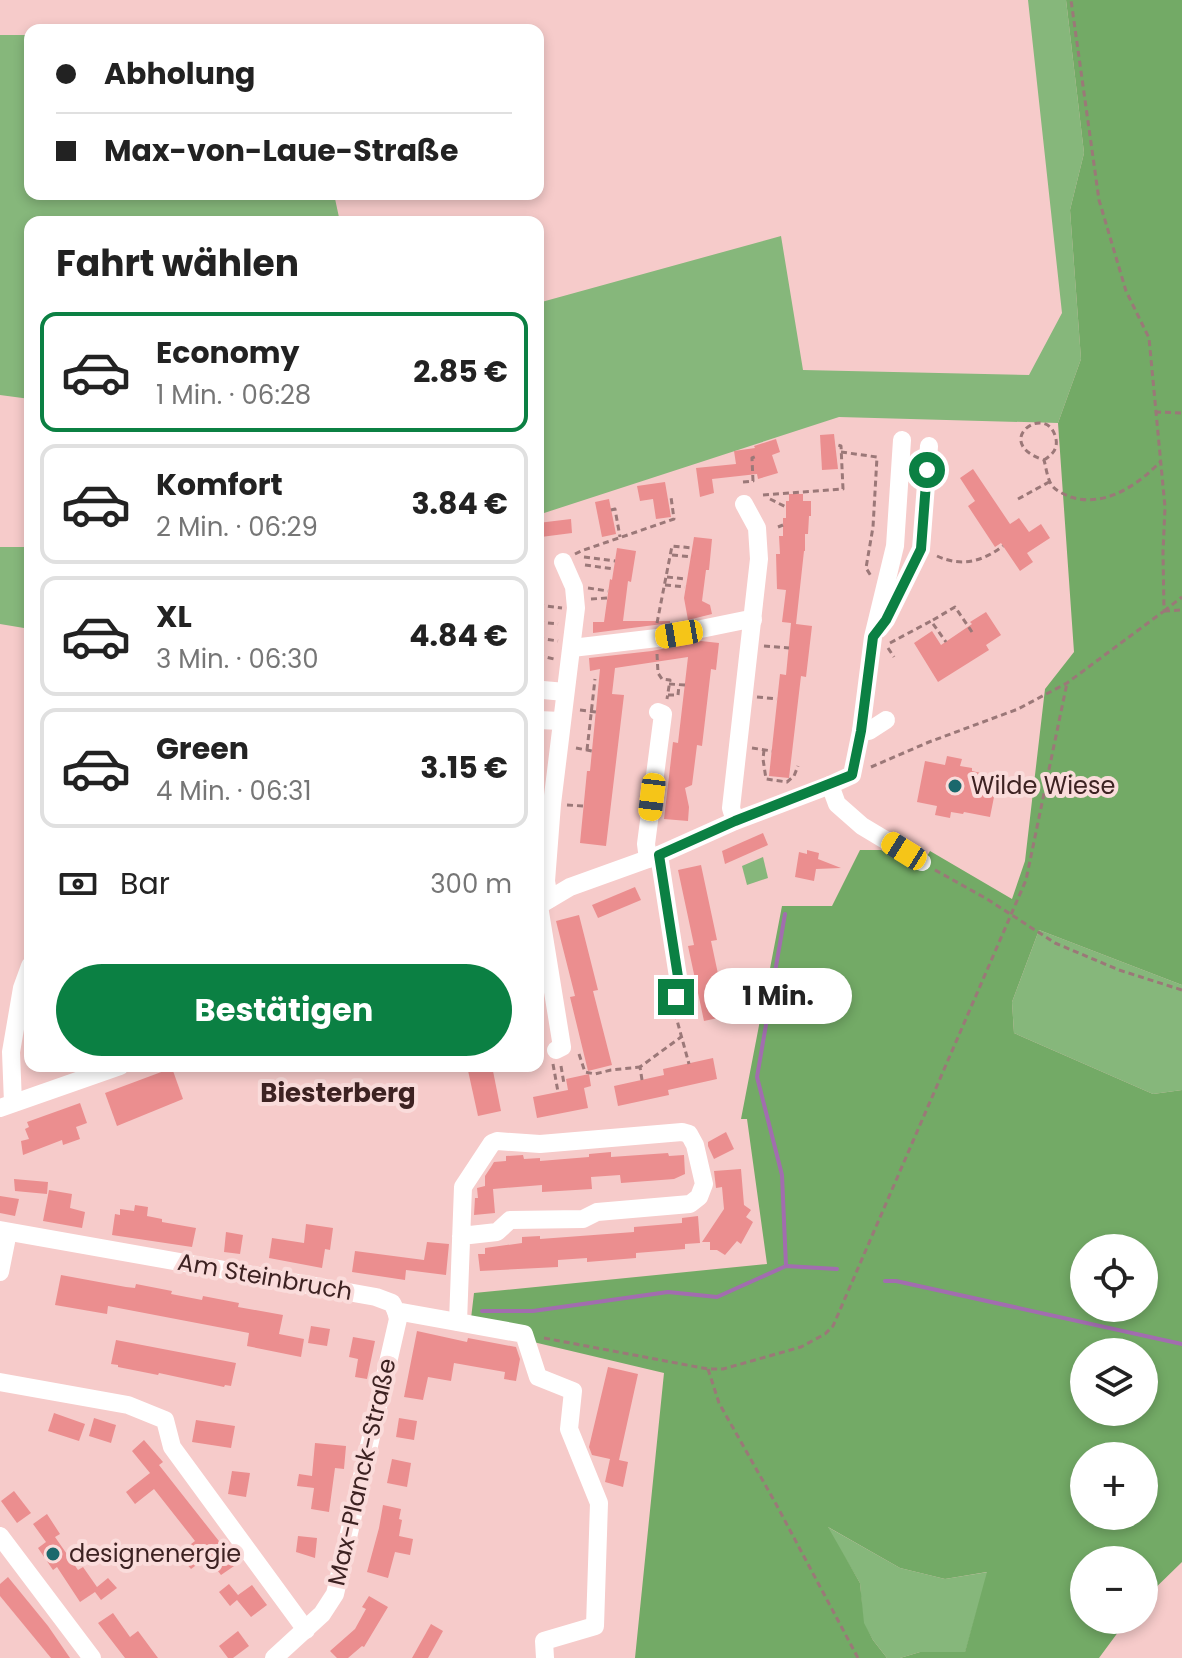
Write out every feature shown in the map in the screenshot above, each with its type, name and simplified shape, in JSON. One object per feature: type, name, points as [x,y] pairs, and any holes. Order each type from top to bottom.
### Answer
[{"type":"street","points":[[544,902],[570,887],[653,857],[852,775],[879,641],[883,591],[895,546],[902,440]]},
{"type":"street","points":[[879,641],[921,549],[929,446]]},
{"type":"street","points":[[735,821],[731,808],[759,543],[757,528],[744,504]]},
{"type":"street","points":[[544,892],[552,804],[566,707],[566,650],[576,602],[574,587],[563,562]]},
{"type":"street","points":[[566,650],[657,638],[753,620]]},
{"type":"street","points":[[544,691],[566,707]]},
{"type":"street","points":[[544,717],[566,707]]},
{"type":"street","points":[[660,713],[646,844],[653,857],[681,996],[676,997]]},
{"type":"street","points":[[861,731],[869,731],[886,720]]},
{"type":"street","points":[[830,785],[837,804],[862,826],[922,862]]},
{"type":"street","points":[[544,917],[562,1047],[558,1054]]},
{"type":"street","points":[[24,982],[11,1052],[6,1105],[101,1072]]},
{"type":"street","points":[[458,1322],[461,1236],[463,1187],[489,1147],[497,1141],[540,1144],[682,1132],[689,1134],[695,1145],[704,1184],[699,1197],[690,1204],[597,1212],[583,1219],[510,1220],[497,1232],[461,1236]]},
{"type":"street","points":[[0,1272],[4,1231]]},
{"type":"street","name":"Am Steinbruch","points":[[4,1231],[376,1297],[392,1303],[396,1311],[524,1334]]},
{"type":"street","name":"Max-Planck-Straße","points":[[274,1658],[322,1614],[335,1594],[398,1319],[396,1311]]},
{"type":"street","points":[[524,1334],[538,1377],[573,1391],[569,1429],[599,1503],[595,1626],[544,1641],[545,1658]]},
{"type":"street","points":[[0,1382],[128,1405],[165,1420],[172,1447],[306,1630]]},
{"type":"street","points":[[0,1536],[92,1658]]},
{"type":"path","points":[[1071,0],[1099,200],[1126,291],[1149,338],[1165,507],[1164,611]]},
{"type":"path","points":[[1155,412],[1182,413]]},
{"type":"path","points":[[1031,423],[1048,426],[1055,434],[1056,449],[1044,460],[1022,447],[1022,436],[1031,423]]},
{"type":"path","points":[[763,495],[843,489],[841,446],[835,444]]},
{"type":"path","points":[[841,452],[877,457],[873,527],[866,568],[883,591]]},
{"type":"path","points":[[743,482],[753,481],[752,458],[757,456]]},
{"type":"path","points":[[1044,460],[1049,482],[1057,490],[1080,500],[1103,499],[1129,487],[1161,461]]},
{"type":"path","points":[[1018,499],[1049,482]]},
{"type":"path","points":[[581,551],[674,519],[671,497]]},
{"type":"path","points":[[770,499],[786,507]]},
{"type":"path","points":[[611,510],[615,509],[620,538]]},
{"type":"path","points":[[660,713],[668,695],[670,680],[662,679],[658,673],[657,617],[672,546],[693,548]]},
{"type":"path","points":[[937,556],[952,562],[983,560],[1003,546]]},
{"type":"path","points":[[671,554],[692,557]]},
{"type":"path","points":[[584,557],[615,561]]},
{"type":"path","points":[[585,565],[614,569]]},
{"type":"path","points":[[667,577],[686,579]]},
{"type":"path","points":[[665,585],[685,587]]},
{"type":"path","points":[[585,588],[608,591]]},
{"type":"path","points":[[852,775],[1018,709],[1067,683],[1182,597]]},
{"type":"path","points":[[585,599],[607,598]]},
{"type":"path","points":[[544,606],[568,608]]},
{"type":"path","points":[[892,642],[955,607],[972,632]]},
{"type":"path","points":[[1164,611],[1182,610]]},
{"type":"path","points":[[931,621],[946,642]]},
{"type":"path","points":[[544,623],[566,625]]},
{"type":"path","points":[[544,641],[566,650]]},
{"type":"path","points":[[879,641],[894,657]]},
{"type":"path","points":[[758,645],[789,648]]},
{"type":"path","points":[[544,654],[566,650]]},
{"type":"path","points":[[565,747],[590,750],[595,679]]},
{"type":"path","points":[[524,1334],[708,1369],[723,1369],[801,1347],[833,1326],[1026,880],[1067,683]]},
{"type":"path","points":[[668,695],[678,695],[682,685],[669,684]]},
{"type":"path","points":[[750,696],[777,699]]},
{"type":"path","points":[[566,707],[594,712]]},
{"type":"path","points":[[746,748],[772,751]]},
{"type":"path","points":[[764,750],[764,776],[771,785]]},
{"type":"path","points":[[768,780],[790,780],[798,766]]},
{"type":"path","points":[[571,805],[583,806]]},
{"type":"path","points":[[922,862],[1055,943],[1119,970],[1182,990]]},
{"type":"path","points":[[676,997],[674,1009],[689,1064]]},
{"type":"path","points":[[579,1054],[585,1072],[595,1074],[640,1067],[682,1037]]},
{"type":"path","points":[[558,1054],[564,1084]]},
{"type":"path","points":[[558,1054],[553,1060],[558,1092]]},
{"type":"path","points":[[640,1067],[642,1080]]},
{"type":"path","points":[[708,1369],[719,1403],[858,1658]]},
{"type":"green space","points":[[1028,0],[1066,0],[1084,153],[1070,210],[1081,359],[1058,423],[839,417],[544,513],[544,301],[781,236],[803,370],[1029,375],[1062,313]]},
{"type":"green space","points":[[1066,0],[1182,0],[1182,985],[1039,930],[1012,1002],[1014,1033],[1153,1094],[1182,1090],[1182,1562],[1158,1585],[1158,1546],[1070,1546],[1070,1634],[1117,1634],[1099,1658],[900,1658],[920,1652],[965,1652],[987,1572],[945,1579],[900,1568],[828,1527],[860,1583],[864,1623],[887,1658],[635,1658],[664,1373],[470,1327],[474,1293],[767,1264],[747,1119],[741,1119],[782,906],[832,906],[860,850],[881,850],[919,870],[930,851],[1012,899],[1025,861],[1045,689],[1074,652],[1058,423],[1081,359],[1070,210],[1084,153]]},
{"type":"green space","points":[[0,35],[24,35],[24,200],[335,200],[339,216],[24,216],[24,398],[0,395]]},
{"type":"green space","points":[[0,547],[24,547],[24,628],[0,624]]},
{"type":"green space","points":[[763,857],[768,878],[747,885],[742,866]]},
{"type":"green space","points":[[1039,930],[1182,985],[1182,1090],[1153,1094],[1014,1033],[1012,1002]]},
{"type":"green space","points":[[826,1526],[900,1568],[945,1579],[988,1572],[965,1653],[920,1652],[887,1658],[863,1623],[860,1583]]},
{"type":"building","points":[[834,434],[838,469],[822,470],[820,435]]},
{"type":"building","points":[[776,439],[780,452],[772,455],[778,473],[758,479],[757,474],[712,479],[714,493],[700,497],[696,468],[736,464],[734,451],[755,448]]},
{"type":"building","points":[[973,469],[1010,524],[1019,518],[1029,532],[1041,524],[1050,538],[1027,553],[1033,562],[1020,571],[1001,543],[995,547],[968,506],[975,501],[960,478]]},
{"type":"building","points":[[665,482],[671,517],[656,519],[653,499],[640,501],[637,486]]},
{"type":"building","points":[[789,494],[803,494],[803,501],[811,501],[796,624],[812,626],[806,677],[801,676],[789,778],[769,776],[780,674],[786,675],[791,623],[782,622],[786,590],[777,589],[776,554],[780,554],[779,536],[783,536],[783,518],[786,518]]},
{"type":"building","points":[[609,499],[616,534],[602,537],[595,502]]},
{"type":"building","points":[[571,519],[572,533],[544,537],[544,522]]},
{"type":"building","points":[[694,537],[712,539],[702,601],[710,605],[712,614],[688,620],[684,598]]},
{"type":"building","points":[[617,548],[636,551],[623,621],[670,623],[593,633],[593,622],[604,622]]},
{"type":"building","points":[[986,612],[1001,635],[986,645],[989,650],[938,682],[914,643],[932,631],[941,645]]},
{"type":"building","points":[[701,641],[719,643],[716,670],[711,669],[702,746],[697,745],[692,785],[685,788],[688,821],[664,819],[673,742],[678,743],[688,657],[615,668],[612,694],[624,695],[606,846],[580,843],[600,669],[590,671],[589,658],[652,651]]},
{"type":"building","points":[[947,756],[962,759],[960,766],[972,768],[972,771],[998,777],[990,817],[964,812],[951,812],[950,818],[935,815],[937,806],[917,802],[925,761],[945,765]]},
{"type":"building","points":[[763,833],[768,845],[725,864],[722,851]]},
{"type":"building","points":[[807,850],[819,853],[818,859],[841,868],[816,869],[814,881],[795,877],[799,852],[807,854]]},
{"type":"building","points":[[701,865],[717,940],[711,941],[727,1016],[704,1021],[688,946],[694,945],[678,870]]},
{"type":"building","points":[[635,887],[641,900],[598,918],[592,905]]},
{"type":"building","points":[[579,915],[598,990],[593,991],[612,1065],[588,1071],[570,997],[575,996],[556,921]]},
{"type":"building","points":[[713,1058],[717,1079],[668,1090],[669,1095],[618,1106],[614,1086],[664,1075],[663,1069]]},
{"type":"building","points":[[161,1072],[173,1072],[183,1099],[117,1126],[105,1093]]},
{"type":"building","points":[[468,1072],[493,1072],[501,1111],[478,1116]]},
{"type":"building","points":[[589,1074],[591,1086],[584,1088],[588,1108],[537,1118],[533,1097],[568,1090],[566,1079]]},
{"type":"building","points":[[80,1103],[87,1123],[76,1127],[80,1139],[63,1145],[62,1140],[23,1155],[21,1141],[29,1139],[25,1129],[29,1127],[27,1122]]},
{"type":"building","points":[[726,1132],[734,1149],[714,1159],[708,1142]]},
{"type":"building","points":[[611,1152],[611,1157],[668,1153],[669,1156],[684,1155],[685,1174],[674,1179],[621,1183],[620,1175],[591,1177],[592,1189],[542,1192],[542,1185],[493,1189],[495,1213],[474,1215],[477,1188],[485,1186],[485,1176],[494,1162],[506,1161],[506,1156],[523,1155],[524,1159],[540,1158],[540,1161]]},
{"type":"building","points":[[741,1169],[744,1205],[751,1210],[746,1217],[753,1222],[741,1244],[737,1241],[725,1255],[710,1250],[710,1242],[702,1242],[724,1209],[722,1187],[716,1188],[714,1171]]},
{"type":"building","points":[[14,1179],[48,1182],[47,1194],[15,1191]]},
{"type":"building","points":[[49,1190],[72,1194],[70,1208],[85,1212],[82,1228],[43,1221]]},
{"type":"building","points":[[0,1196],[19,1199],[15,1216],[0,1213]]},
{"type":"building","points":[[135,1205],[148,1207],[147,1216],[162,1219],[162,1222],[196,1228],[192,1247],[112,1235],[115,1214],[120,1215],[120,1209],[134,1211]]},
{"type":"building","points":[[698,1216],[700,1243],[685,1244],[685,1249],[636,1253],[636,1258],[587,1262],[587,1258],[558,1260],[558,1267],[480,1271],[478,1254],[485,1254],[485,1248],[522,1243],[522,1237],[540,1236],[540,1239],[634,1232],[634,1227],[682,1223],[682,1218]]},
{"type":"building","points":[[306,1224],[333,1228],[330,1250],[325,1249],[322,1268],[269,1258],[272,1238],[304,1243]]},
{"type":"building","points":[[226,1232],[243,1235],[240,1254],[224,1252]]},
{"type":"building","points":[[427,1242],[449,1244],[446,1275],[406,1270],[405,1280],[352,1272],[355,1251],[424,1260]]},
{"type":"building","points":[[61,1275],[126,1287],[135,1288],[136,1284],[202,1300],[203,1296],[239,1303],[238,1307],[283,1315],[279,1334],[304,1339],[301,1357],[247,1346],[249,1333],[108,1306],[107,1314],[55,1305]]},
{"type":"building","points":[[311,1326],[330,1329],[327,1346],[308,1343]]},
{"type":"building","points":[[417,1331],[467,1342],[468,1338],[516,1347],[520,1359],[516,1381],[504,1379],[505,1372],[454,1363],[451,1381],[428,1377],[423,1400],[404,1397]]},
{"type":"building","points":[[353,1337],[375,1341],[367,1379],[355,1377],[358,1359],[349,1357]]},
{"type":"building","points":[[116,1340],[236,1363],[231,1386],[118,1367],[111,1364]]},
{"type":"building","points":[[608,1367],[638,1374],[619,1460],[628,1462],[623,1487],[605,1482],[610,1459],[592,1455],[589,1447]]},
{"type":"building","points":[[54,1413],[85,1424],[79,1441],[48,1431]]},
{"type":"building","points":[[94,1418],[116,1425],[111,1443],[89,1436]]},
{"type":"building","points":[[399,1418],[417,1421],[414,1440],[396,1437]]},
{"type":"building","points":[[196,1420],[235,1426],[231,1448],[192,1442]]},
{"type":"building","points":[[144,1440],[163,1462],[159,1465],[237,1564],[221,1575],[207,1557],[191,1569],[178,1554],[195,1541],[154,1489],[135,1504],[126,1492],[150,1473],[132,1451]]},
{"type":"building","points":[[315,1443],[346,1446],[344,1469],[335,1468],[329,1512],[311,1509],[314,1488],[297,1486],[299,1474],[312,1476]]},
{"type":"building","points":[[392,1459],[411,1463],[407,1487],[387,1483]]},
{"type":"building","points":[[232,1471],[250,1473],[246,1497],[228,1494]]},
{"type":"building","points":[[14,1491],[31,1513],[17,1523],[1,1501]]},
{"type":"building","points":[[383,1505],[401,1509],[399,1536],[413,1539],[410,1555],[395,1552],[388,1578],[367,1572]]},
{"type":"building","points":[[47,1514],[60,1534],[55,1537],[78,1570],[83,1567],[97,1587],[108,1578],[117,1588],[101,1600],[95,1592],[80,1602],[57,1567],[53,1570],[38,1548],[46,1542],[33,1524]]},
{"type":"building","points":[[298,1536],[317,1538],[315,1558],[296,1552]]},
{"type":"building","points":[[8,1577],[70,1658],[51,1658],[0,1596],[0,1584]]},
{"type":"building","points":[[229,1584],[238,1595],[252,1585],[267,1605],[251,1617],[237,1600],[230,1606],[219,1592]]},
{"type":"building","points":[[369,1596],[388,1607],[364,1647],[348,1658],[337,1658],[330,1651],[355,1629]]},
{"type":"building","points":[[113,1613],[130,1637],[138,1631],[158,1658],[125,1658],[98,1623]]},
{"type":"building","points":[[431,1624],[443,1631],[428,1658],[412,1658]]},
{"type":"building","points":[[238,1631],[249,1646],[233,1658],[228,1658],[219,1646]]},
{"type":"waterway","points":[[785,914],[757,1077],[782,1175],[786,1266]]},
{"type":"waterway","points":[[482,1311],[533,1311],[668,1292],[717,1297],[786,1266],[837,1269]]},
{"type":"waterway","points":[[885,1281],[1182,1344]]},
{"type":"place","name":"Wilde Wiese","points":[[955,786]]},
{"type":"place","name":"designenergie","points":[[53,1554]]},
{"type":"district","name":"Biesterberg","points":[[338,1093]]},
{"type":"route","points":[[676,997],[681,996],[659,855],[852,775],[873,637],[886,620],[921,549],[927,470]]}]
